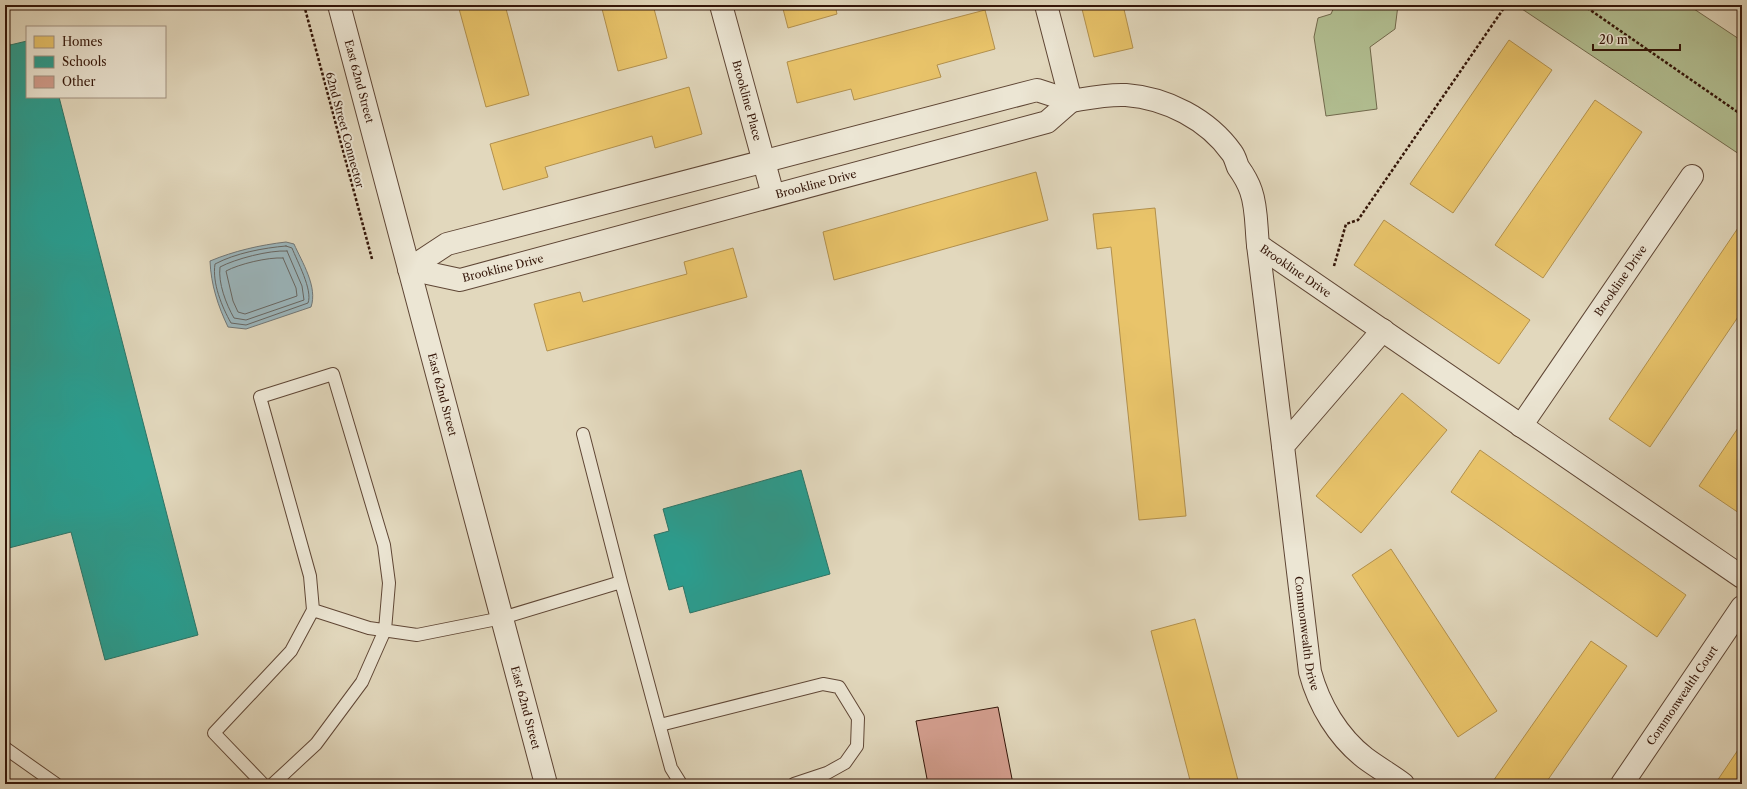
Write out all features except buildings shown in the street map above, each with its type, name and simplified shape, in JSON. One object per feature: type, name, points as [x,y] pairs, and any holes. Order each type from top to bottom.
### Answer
[{"type":"street","name":"East 62nd Street","points":[[339,5],[546,784]]},
{"type":"street","name":"Brookline Place","points":[[721,5],[772,195]]},
{"type":"street","points":[[1046,5],[1071,101]]},
{"type":"street","name":"Brookline Drive","points":[[409,269],[448,244],[1037,90],[1071,101],[1112,95],[1126,95],[1154,99],[1191,116],[1214,133],[1232,153],[1251,190],[1254,204],[1258,245],[1742,577]]},
{"type":"street","name":"Brookline Drive","points":[[409,269],[460,280],[1047,122],[1071,101]]},
{"type":"street","name":"Brookline Drive","points":[[1521,426],[1692,176]]},
{"type":"street","name":"Commonwealth Drive","points":[[1258,245],[1310,672],[1313,683],[1327,715],[1348,743],[1365,758],[1403,784]]},
{"type":"street","points":[[1283,446],[1383,330]]},
{"type":"street","name":"Commonwealth Court","points":[[1622,784],[1742,607]]},
{"type":"lane","points":[[263,784],[214,733],[291,651],[313,610],[310,576],[260,397],[334,374],[384,545],[389,584],[385,630],[362,682],[316,744],[273,784]]},
{"type":"lane","points":[[583,434],[660,726],[672,768],[681,784]]},
{"type":"lane","points":[[313,610],[369,628],[416,635],[502,618],[622,582]]},
{"type":"lane","points":[[660,726],[823,684],[839,687],[858,718],[857,746],[845,763],[827,773],[794,784]]},
{"type":"lane","points":[[5,748],[56,784]]},
{"type":"path","name":"62nd Street Connector","points":[[304,5],[372,259]]},
{"type":"path","points":[[1326,291],[1346,224],[1358,220],[1506,5]]},
{"type":"path","points":[[1583,5],[1742,115]]},
{"type":"green space","points":[[1335,5],[1398,5],[1395,29],[1370,47],[1377,109],[1326,116],[1314,37],[1318,18],[1331,14]]},
{"type":"green space","points":[[1516,5],[1688,5],[1742,41],[1742,156]]},
{"type":"water","points":[[286,242],[294,244],[305,267],[311,283],[313,299],[311,307],[246,329],[228,327],[216,295],[210,261],[247,249]]}]
